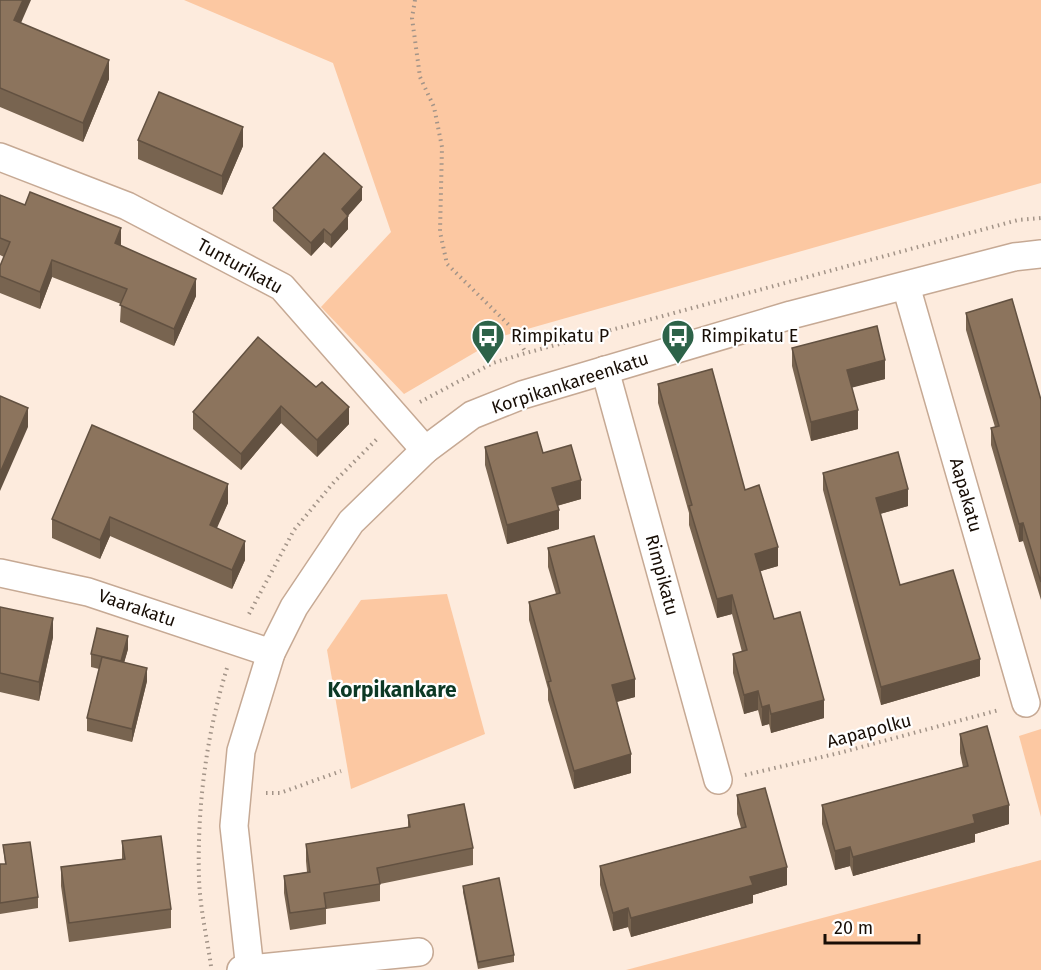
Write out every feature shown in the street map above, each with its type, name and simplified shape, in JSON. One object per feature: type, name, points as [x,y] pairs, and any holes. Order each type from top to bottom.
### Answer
[{"type":"street","name":"Tunturikatu","points":[[0,157],[127,206],[282,287],[425,450]]},
{"type":"street","name":"Korpikankareenkatu","points":[[250,970],[234,826],[242,751],[271,653],[294,607],[351,522],[425,450],[472,415],[522,394],[791,315],[1014,257],[1041,254]]},
{"type":"street","name":"Aapakatu","points":[[906,286],[1026,703]]},
{"type":"street","name":"Rimpikatu","points":[[605,370],[718,780]]},
{"type":"street","name":"Vaarakatu","points":[[0,573],[88,592],[271,653]]},
{"type":"street","points":[[241,970],[419,952]]},
{"type":"path","points":[[414,0],[412,18],[420,78],[434,107],[442,147],[440,232],[447,264],[511,327],[526,353]]},
{"type":"path","points":[[212,970],[199,880],[203,776],[216,704],[235,641],[294,530],[334,482],[398,419],[426,398],[488,365],[526,353],[1018,220],[1041,218]]},
{"type":"path","name":"Aapapolku","points":[[718,780],[839,753],[1026,703]]},
{"type":"path","points":[[237,794],[280,793],[341,771]]},
{"type":"shaded area","points":[[184,0],[1041,0],[1041,183],[503,336],[404,394],[321,307],[391,232],[333,63]]},
{"type":"shaded area","points":[[447,594],[485,734],[351,789],[327,650],[361,600]]},
{"type":"shaded area","points":[[1041,729],[1041,817],[1019,736]]},
{"type":"shaded area","points":[[1041,860],[1041,970],[626,970]]},
{"type":"building","points":[[0,0],[23,0],[14,20],[109,60],[83,123],[0,88]]},
{"type":"building","points":[[159,92],[243,127],[222,176],[138,140]]},
{"type":"building","points":[[324,153],[362,187],[342,209],[348,216],[331,235],[324,229],[311,243],[273,208]]},
{"type":"building","points":[[30,192],[121,228],[115,243],[196,279],[174,329],[120,305],[127,289],[52,260],[40,292],[0,276],[0,266],[10,242],[0,238],[0,195],[25,205]]},
{"type":"building","points":[[1012,299],[1041,400],[1041,582],[1023,523],[1019,524],[991,428],[999,426],[966,313]]},
{"type":"building","points":[[877,326],[885,360],[847,370],[858,410],[811,422],[792,348]]},
{"type":"building","points":[[258,337],[316,387],[322,382],[349,407],[317,440],[281,406],[241,454],[193,412]]},
{"type":"building","points":[[712,369],[745,490],[759,485],[778,547],[755,554],[774,619],[800,612],[824,700],[771,714],[769,705],[762,707],[758,691],[744,695],[733,654],[747,650],[732,595],[717,599],[689,506],[692,505],[658,384]]},
{"type":"building","points":[[0,396],[28,408],[0,473]]},
{"type":"building","points":[[92,425],[228,484],[210,525],[245,541],[232,570],[110,517],[100,540],[52,519]]},
{"type":"building","points":[[537,432],[543,453],[571,445],[581,480],[552,488],[559,510],[507,525],[485,447]]},
{"type":"building","points":[[898,452],[908,489],[876,498],[900,585],[953,570],[980,659],[881,687],[823,473]]},
{"type":"building","points":[[594,536],[635,679],[612,685],[631,754],[574,771],[548,682],[551,681],[529,602],[560,593],[548,548]]},
{"type":"building","points":[[0,607],[53,618],[39,682],[0,673]]},
{"type":"building","points":[[97,628],[128,636],[121,661],[91,654]]},
{"type":"building","points":[[102,657],[147,668],[132,729],[87,718]]},
{"type":"building","points":[[987,726],[1009,805],[973,815],[975,823],[853,857],[850,847],[835,851],[822,805],[968,766],[960,734]]},
{"type":"building","points":[[765,788],[787,867],[750,877],[753,885],[631,918],[628,908],[613,913],[600,866],[746,827],[737,795]]},
{"type":"building","points":[[464,804],[473,848],[377,868],[380,884],[324,893],[326,908],[290,913],[284,876],[310,872],[306,844],[410,827],[408,815]]},
{"type":"building","points":[[161,836],[171,909],[69,923],[61,867],[125,859],[122,841]]},
{"type":"building","points":[[30,842],[38,897],[0,903],[0,864],[6,864],[3,845]]},
{"type":"building","points":[[499,878],[514,955],[478,962],[463,886]]},
{"type":"place","name":"Rimpikatu P","points":[[488,365]]},
{"type":"place","name":"Rimpikatu E","points":[[678,365]]},
{"type":"district","name":"Korpikankare","points":[[392,690]]}]
